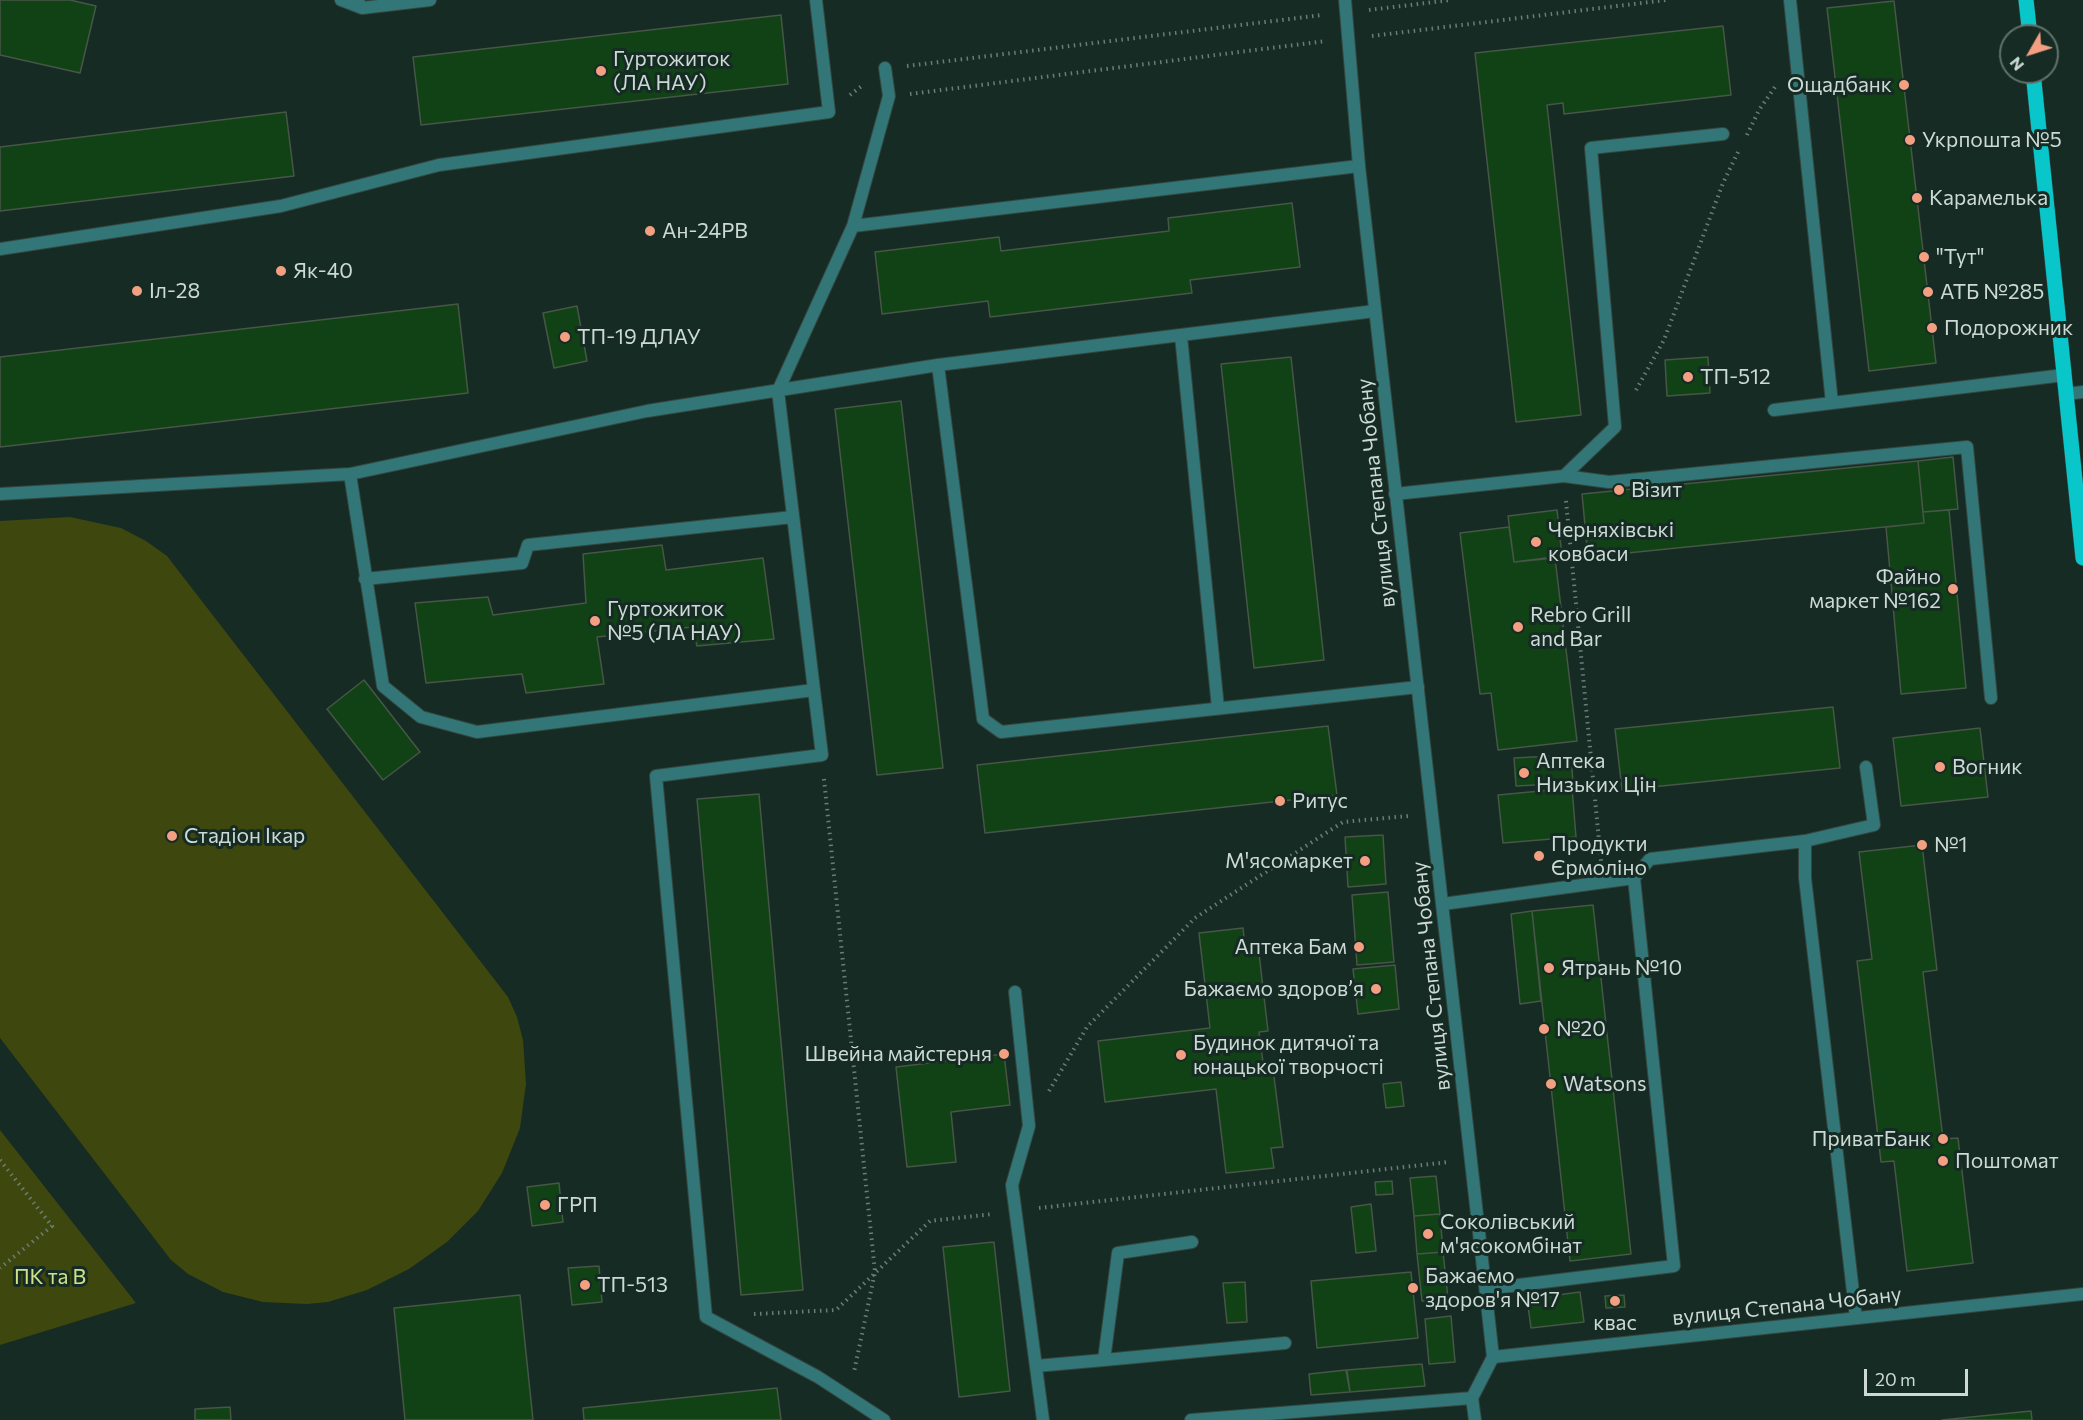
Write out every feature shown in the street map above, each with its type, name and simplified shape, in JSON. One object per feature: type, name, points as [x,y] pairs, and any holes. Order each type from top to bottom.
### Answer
[{"type":"main road","points":[[2026,0],[2029,24]]},
{"type":"main road","points":[[2034,84],[2083,558]]},
{"type":"street","points":[[341,0],[359,4],[430,0]]},
{"type":"street","points":[[0,249],[282,206],[439,165],[829,112],[816,0]]},
{"type":"street","points":[[1790,0],[1832,404]]},
{"type":"street","name":"вулиця Степана Чобану","points":[[1345,6],[1359,166],[1493,1357],[2083,1294]]},
{"type":"street","points":[[884,1420],[818,1377],[706,1317],[656,776],[822,755],[778,391],[853,226],[889,96],[885,68]]},
{"type":"street","points":[[1564,476],[1615,427],[1591,148],[1723,134]]},
{"type":"street","points":[[853,226],[1359,166]]},
{"type":"street","points":[[0,494],[350,474],[646,411],[938,365],[1375,311]]},
{"type":"street","points":[[1181,336],[1218,708]]},
{"type":"street","points":[[938,365],[983,719],[1001,732],[1418,687]]},
{"type":"street","points":[[1774,410],[2064,375]]},
{"type":"street","points":[[2066,394],[2083,392]]},
{"type":"street","points":[[1395,494],[1564,476],[1609,482],[1967,447],[1990,698]]},
{"type":"street","points":[[350,474],[383,686],[421,717],[477,732],[814,690]]},
{"type":"street","points":[[365,579],[522,563],[528,545],[793,517]]},
{"type":"street","points":[[1443,904],[1634,878],[1650,859],[1805,841],[1874,825],[1866,767]]},
{"type":"street","points":[[1805,841],[1805,878],[1856,1318]]},
{"type":"street","points":[[1486,1289],[1674,1266],[1634,878]]},
{"type":"street","points":[[1015,992],[1029,1126],[1012,1185],[1042,1420]]},
{"type":"street","points":[[1104,1360],[1118,1253],[1192,1242]]},
{"type":"street","points":[[1036,1366],[1286,1342]]},
{"type":"street","points":[[1475,1420],[1472,1398],[1493,1357]]},
{"type":"street","points":[[1191,1420],[1472,1398]]},
{"type":"path","points":[[829,112],[885,68],[1345,6],[1451,0]]},
{"type":"path","points":[[889,96],[1666,0]]},
{"type":"path","points":[[1615,427],[1664,340],[1723,183],[1759,110],[1796,57]]},
{"type":"path","points":[[1564,476],[1603,883]]},
{"type":"path","points":[[822,755],[875,1272],[854,1374]]},
{"type":"path","points":[[1029,1126],[1087,1027],[1195,918],[1343,822],[1432,814]]},
{"type":"path","points":[[753,1314],[836,1310],[930,1221],[1470,1159]]},
{"type":"path","points":[[0,1160],[52,1226],[0,1268]]},
{"type":"green space","name":"Стадіон Ікар","points":[[70,517],[121,528],[146,541],[167,556],[508,997],[517,1017],[523,1040],[526,1084],[520,1128],[502,1173],[478,1211],[447,1242],[409,1269],[367,1290],[328,1302],[307,1304],[263,1302],[223,1292],[188,1274],[171,1260],[0,1038],[0,521]]},
{"type":"green space","name":"ПК та В","points":[[0,1130],[136,1303],[0,1345]]},
{"type":"building","points":[[0,0],[70,0],[96,6],[80,73],[0,55]]},
{"type":"building","points":[[1894,1],[1936,363],[1869,371],[1827,8]]},
{"type":"building","name":"Гуртожиток (ЛА НАУ)","points":[[781,15],[788,84],[421,125],[413,57]]},
{"type":"building","points":[[1723,26],[1731,95],[1564,114],[1563,103],[1547,105],[1581,415],[1516,422],[1475,53]]},
{"type":"building","points":[[286,112],[294,176],[0,211],[0,147]]},
{"type":"building","points":[[1292,203],[1300,267],[1190,280],[1192,293],[990,317],[988,301],[882,314],[875,252],[999,237],[1001,251],[1169,231],[1168,218]]},
{"type":"building","points":[[458,304],[468,393],[0,447],[0,357]]},
{"type":"building","name":"ТП-19 ДЛАУ","points":[[577,306],[587,361],[554,368],[543,313]]},
{"type":"building","points":[[1291,357],[1324,660],[1254,668],[1221,364]]},
{"type":"building","name":"ТП-512","points":[[1708,357],[1710,393],[1667,396],[1665,360]]},
{"type":"building","points":[[901,401],[943,768],[877,775],[835,409]]},
{"type":"building","points":[[1953,457],[1958,509],[1923,512],[1918,461]]},
{"type":"building","points":[[1918,461],[1924,523],[1588,557],[1582,494]]},
{"type":"building","name":"Черняхівські ковбаси","points":[[1557,510],[1562,556],[1514,562],[1508,516]]},
{"type":"building","points":[[1949,510],[1966,688],[1901,694],[1886,527],[1924,523],[1923,512]]},
{"type":"building","name":"Rebro Grill and Bar","points":[[1509,527],[1514,562],[1555,558],[1577,741],[1498,750],[1491,693],[1480,694],[1460,533]]},
{"type":"building","name":"Гуртожиток №5 (ЛА НАУ)","points":[[662,545],[666,570],[763,558],[774,639],[697,646],[692,627],[597,637],[604,684],[526,693],[522,674],[426,683],[415,603],[488,597],[493,615],[586,603],[583,554]]},
{"type":"building","points":[[364,680],[420,752],[383,780],[327,709]]},
{"type":"building","points":[[1833,707],[1840,768],[1622,790],[1615,729]]},
{"type":"building","points":[[1328,726],[1337,795],[985,833],[977,765]]},
{"type":"building","name":"Вогник","points":[[1980,728],[1988,797],[1901,806],[1893,738]]},
{"type":"building","points":[[1571,755],[1573,783],[1516,786],[1514,758]]},
{"type":"building","points":[[1572,788],[1576,837],[1503,843],[1498,795]]},
{"type":"building","points":[[759,794],[803,1290],[741,1295],[697,799]]},
{"type":"building","name":"М'ясомаркет","points":[[1383,835],[1386,884],[1348,887],[1345,837]]},
{"type":"building","points":[[1922,845],[1937,970],[1923,972],[1943,1139],[1958,1138],[1973,1263],[1907,1271],[1894,1161],[1881,1162],[1857,961],[1872,959],[1859,852]]},
{"type":"building","points":[[1388,892],[1394,962],[1357,965],[1352,895]]},
{"type":"building","points":[[1593,905],[1631,1254],[1570,1261],[1532,911]]},
{"type":"building","points":[[1532,911],[1541,1001],[1520,1004],[1511,914]]},
{"type":"building","name":"Будинок дитячої та юнацької творчості","points":[[1243,928],[1245,946],[1258,945],[1268,1031],[1259,1032],[1264,1070],[1273,1069],[1283,1147],[1271,1148],[1274,1168],[1226,1173],[1216,1089],[1105,1102],[1098,1041],[1210,1028],[1199,933]]},
{"type":"building","name":"Бажаємо здоров’я","points":[[1395,965],[1399,1009],[1358,1014],[1353,969]]},
{"type":"building","points":[[1004,1054],[1010,1105],[951,1112],[956,1162],[907,1167],[896,1067]]},
{"type":"building","points":[[1401,1082],[1404,1106],[1386,1108],[1383,1084]]},
{"type":"building","points":[[1436,1176],[1440,1214],[1414,1216],[1410,1178]]},
{"type":"building","points":[[1392,1181],[1393,1194],[1376,1195],[1375,1182]]},
{"type":"building","name":"ГРП","points":[[559,1183],[563,1222],[532,1226],[527,1187]]},
{"type":"building","points":[[1371,1204],[1376,1251],[1356,1253],[1351,1207]]},
{"type":"building","name":"Соколівський м'ясокомбінат","points":[[1440,1214],[1443,1252],[1417,1254],[1414,1216]]},
{"type":"building","points":[[994,1242],[1010,1391],[959,1397],[943,1247]]},
{"type":"building","points":[[1443,1252],[1448,1299],[1422,1301],[1417,1254]]},
{"type":"building","name":"ТП-513","points":[[599,1266],[602,1302],[572,1305],[568,1268]]},
{"type":"building","points":[[1411,1272],[1418,1338],[1317,1348],[1311,1281]]},
{"type":"building","points":[[1245,1282],[1247,1322],[1227,1323],[1223,1283]]},
{"type":"building","points":[[1580,1292],[1584,1322],[1531,1328],[1527,1299]]},
{"type":"building","points":[[520,1295],[533,1420],[405,1420],[394,1308]]},
{"type":"building","name":"квас","points":[[1624,1295],[1625,1307],[1606,1308],[1605,1296]]},
{"type":"building","points":[[1451,1316],[1455,1362],[1429,1364],[1425,1319]]},
{"type":"building","points":[[1422,1364],[1425,1386],[1350,1392],[1347,1370]]},
{"type":"building","points":[[1346,1370],[1350,1392],[1311,1395],[1309,1374]]},
{"type":"building","points":[[777,1388],[781,1420],[584,1420],[583,1408]]},
{"type":"building","points":[[230,1407],[231,1420],[195,1420],[195,1409]]},
{"type":"building","points":[[2031,1411],[2032,1420],[1942,1420],[1981,1416]]},
{"type":"place","name":"Гуртожиток (ЛА НАУ)","points":[[601,71]]},
{"type":"place","name":"Ощадбанк","points":[[1904,85]]},
{"type":"place","name":"Укрпошта №5","points":[[1910,140]]},
{"type":"place","name":"Карамелька","points":[[1917,198]]},
{"type":"place","name":"Ан-24РВ","points":[[650,231]]},
{"type":"place","name":"\"Тут\"","points":[[1924,257]]},
{"type":"place","name":"Як-40","points":[[281,271]]},
{"type":"place","name":"Іл-28","points":[[137,291]]},
{"type":"place","name":"АТБ №285","points":[[1928,292]]},
{"type":"place","name":"Подорожник","points":[[1932,328]]},
{"type":"place","name":"ТП-19 ДЛАУ","points":[[565,337]]},
{"type":"place","name":"ТП-512","points":[[1688,377]]},
{"type":"place","name":"Візит","points":[[1619,490]]},
{"type":"place","name":"Черняхівські ковбаси","points":[[1536,542]]},
{"type":"place","name":"Файно маркет №162","points":[[1953,589]]},
{"type":"place","name":"Гуртожиток №5 (ЛА НАУ)","points":[[595,621]]},
{"type":"place","name":"Rebro Grill and Bar","points":[[1518,627]]},
{"type":"place","name":"Вогник","points":[[1940,767]]},
{"type":"place","name":"Аптека Низьких Цін","points":[[1524,773]]},
{"type":"place","name":"Ритус","points":[[1280,801]]},
{"type":"place","name":"Стадіон Ікар","points":[[172,836]]},
{"type":"place","name":"№1","points":[[1922,845]]},
{"type":"place","name":"Продукти Єрмоліно","points":[[1539,856]]},
{"type":"place","name":"М'ясомаркет","points":[[1365,861]]},
{"type":"place","name":"Аптека Бам","points":[[1359,947]]},
{"type":"place","name":"Ятрань №10","points":[[1549,968]]},
{"type":"place","name":"Бажаємо здоров’я","points":[[1376,989]]},
{"type":"place","name":"№20","points":[[1544,1029]]},
{"type":"place","name":"Швейна майстерня","points":[[1004,1054]]},
{"type":"place","name":"Будинок дитячої та юнацької творчості","points":[[1181,1055]]},
{"type":"place","name":"Watsons","points":[[1551,1084]]},
{"type":"place","name":"ПриватБанк","points":[[1943,1139]]},
{"type":"place","name":"Поштомат","points":[[1943,1161]]},
{"type":"place","name":"ГРП","points":[[545,1205]]},
{"type":"place","name":"Соколівський м'ясокомбінат","points":[[1428,1234]]},
{"type":"place","name":"ТП-513","points":[[585,1285]]},
{"type":"place","name":"Бажаємо здоров'я №17","points":[[1413,1288]]},
{"type":"place","name":"квас","points":[[1615,1301]]}]
